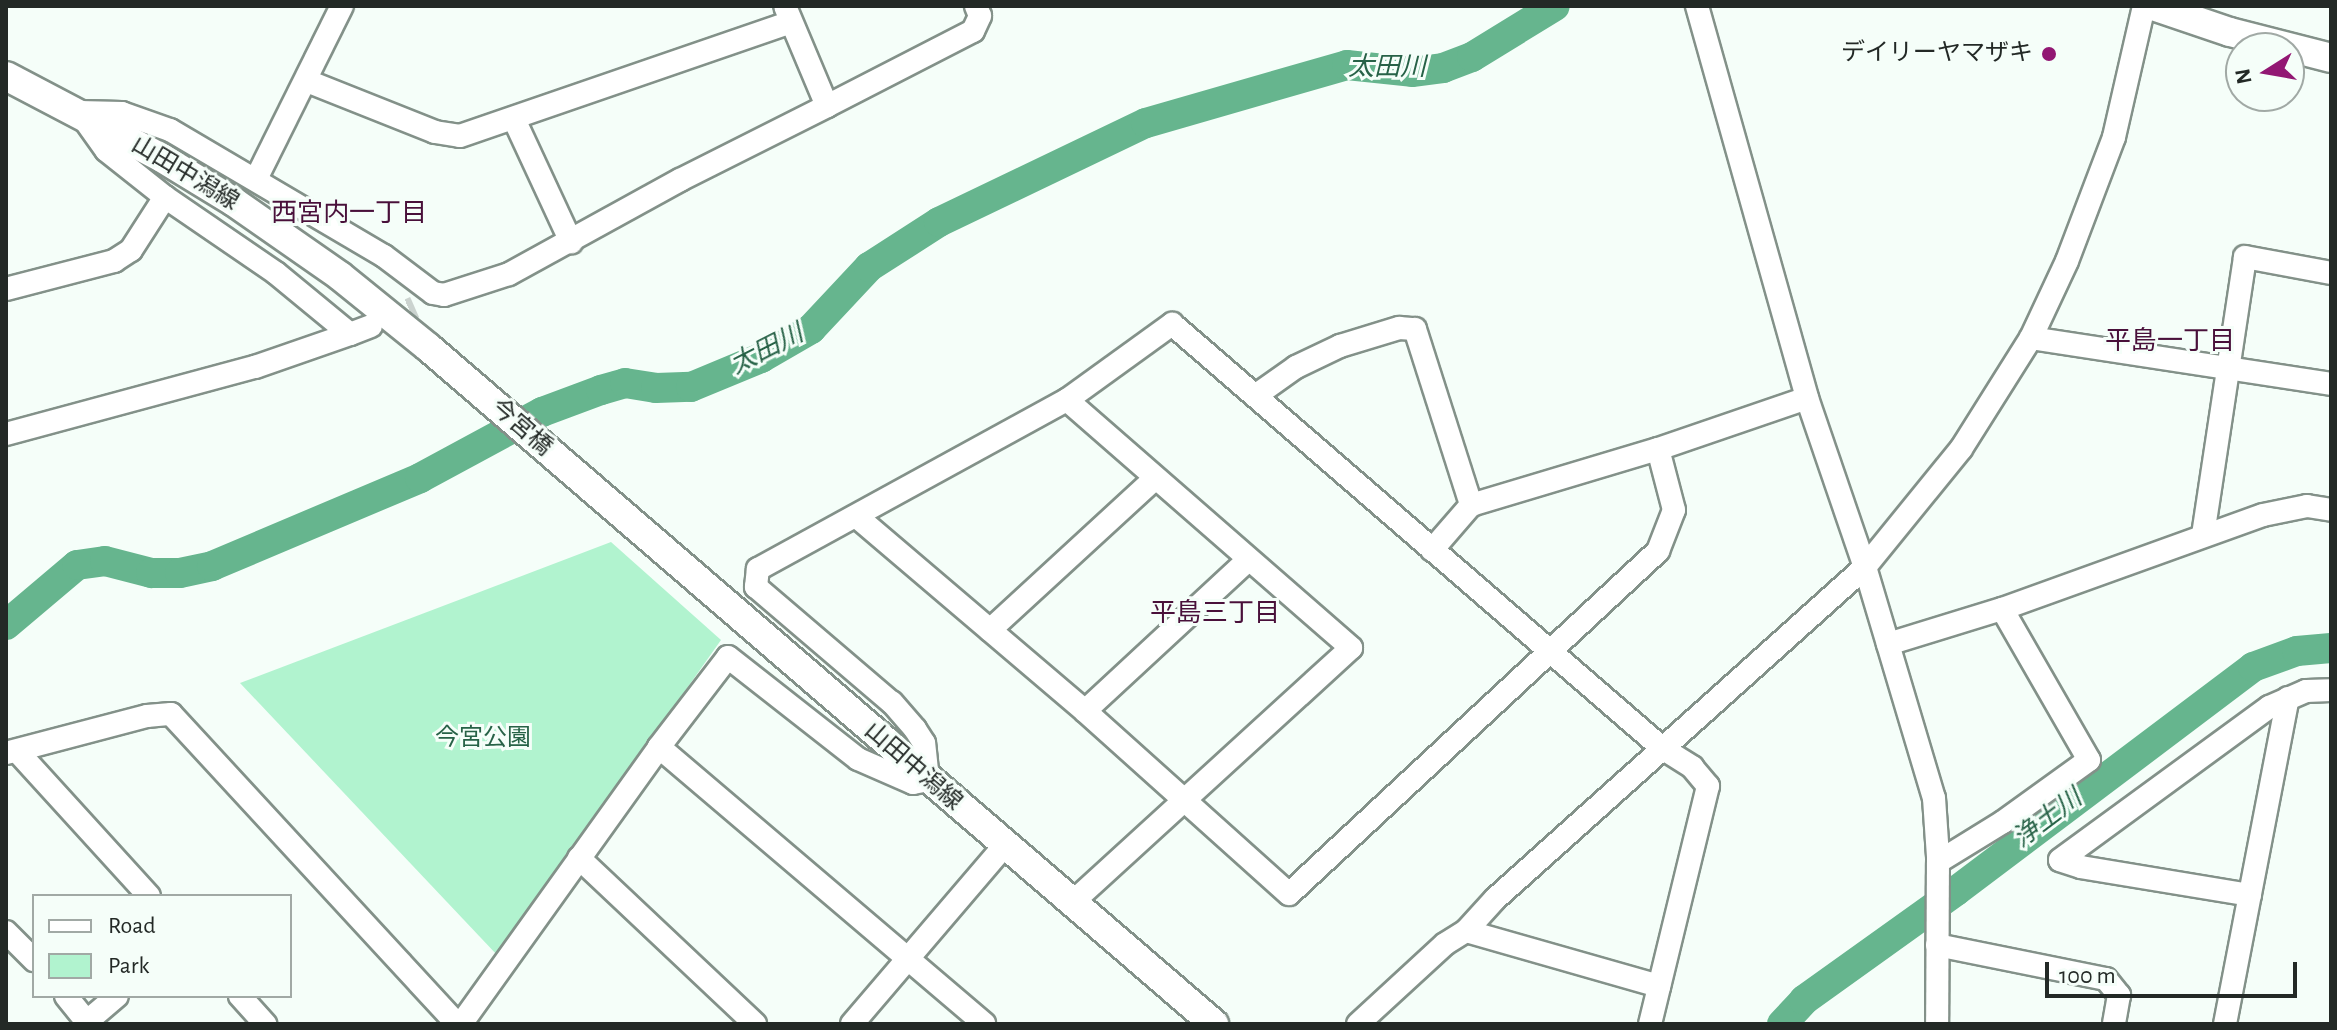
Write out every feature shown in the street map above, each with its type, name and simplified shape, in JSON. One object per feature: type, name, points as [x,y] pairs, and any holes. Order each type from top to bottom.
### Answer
[{"type":"main road","points":[[2153,6],[2230,32],[2331,58]]},
{"type":"main road","name":"山田中潟線","points":[[6,76],[79,112],[234,202],[340,276],[429,348]]},
{"type":"main road","name":"今宮橋","points":[[429,348],[614,508]]},
{"type":"main road","name":"山田中潟線","points":[[614,508],[1214,1024]]},
{"type":"street","points":[[256,179],[342,6]]},
{"type":"street","points":[[79,112],[122,113],[170,130],[384,256],[424,300],[459,292],[509,274],[680,180],[973,31],[980,16],[976,6]]},
{"type":"street","points":[[1697,6],[1807,398],[1865,567],[1934,798],[1938,862],[1937,1024]]},
{"type":"street","points":[[1358,1024],[1445,944],[1466,931],[1495,899],[1865,567],[1961,449],[2031,338],[2067,261],[2114,137],[2144,6]]},
{"type":"street","points":[[307,81],[449,136],[514,119],[788,14],[827,106]]},
{"type":"street","points":[[6,434],[225,376],[360,330],[165,197],[106,150],[79,112]]},
{"type":"street","points":[[514,119],[571,242]]},
{"type":"street","points":[[6,289],[114,261],[131,250],[165,197]]},
{"type":"street","points":[[2203,535],[2245,257],[2331,273]]},
{"type":"street","points":[[147,894],[12,752],[132,719],[171,714],[459,1024],[659,747],[728,657],[858,759],[913,783],[928,780],[924,743],[900,712],[756,587],[758,569],[1067,400],[1172,324],[1432,550],[1553,650],[1662,748],[1692,767],[1708,786],[1650,1024]]},
{"type":"street","points":[[1255,396],[1296,367],[1340,346],[1399,328],[1415,329],[1471,505]]},
{"type":"street","points":[[2031,338],[2331,384]]},
{"type":"street","points":[[1432,550],[1471,505],[1658,449],[1807,398]]},
{"type":"street","points":[[1067,400],[1351,648],[1073,902]]},
{"type":"street","points":[[856,516],[1085,711],[1289,894],[1649,561],[1666,537],[1674,510],[1658,449]]},
{"type":"street","points":[[990,630],[1154,479]]},
{"type":"street","points":[[1888,644],[2002,609],[2203,535],[2284,509],[2307,506],[2331,510]]},
{"type":"street","points":[[1085,711],[1248,560]]},
{"type":"street","points":[[1938,862],[2003,822],[2089,760],[2002,609]]},
{"type":"street","points":[[2250,895],[2081,867],[2060,860],[2269,707],[2306,691],[2331,690]]},
{"type":"street","points":[[2225,1024],[2288,698]]},
{"type":"street","points":[[659,747],[984,1024]]},
{"type":"street","points":[[852,1024],[1005,845]]},
{"type":"street","points":[[579,858],[755,1024]]},
{"type":"street","points":[[1466,931],[1659,986]]},
{"type":"street","points":[[6,932],[32,958]]},
{"type":"street","points":[[1937,940],[2106,979],[2119,995],[2114,1024]]},
{"type":"street","points":[[67,998],[86,1023],[115,998]]},
{"type":"street","points":[[242,998],[265,1024]]},
{"type":"green space","name":"今宮公園","points":[[611,542],[721,640],[498,956],[240,683]]},
{"type":"waterway","name":"太田川","points":[[6,625],[77,565],[105,561],[151,573],[180,573],[212,566],[420,478],[542,412],[625,383],[656,388],[691,387],[761,358],[811,329],[869,267],[939,222],[1146,123],[1347,65],[1412,72],[1443,68],[1472,57],[1555,6]]},
{"type":"waterway","name":"浄土川","points":[[1782,1024],[1804,1000],[1956,891],[2253,667],[2297,651],[2331,648]]},
{"type":"tunnel","points":[[379,323],[415,307]]},
{"type":"place","name":"デイリーヤマザキ","points":[[2049,54]]},
{"type":"district","name":"西宮内一丁目","points":[[349,214]]},
{"type":"district","name":"平島一丁目","points":[[2170,342]]},
{"type":"district","name":"平島三丁目","points":[[1215,614]]}]
